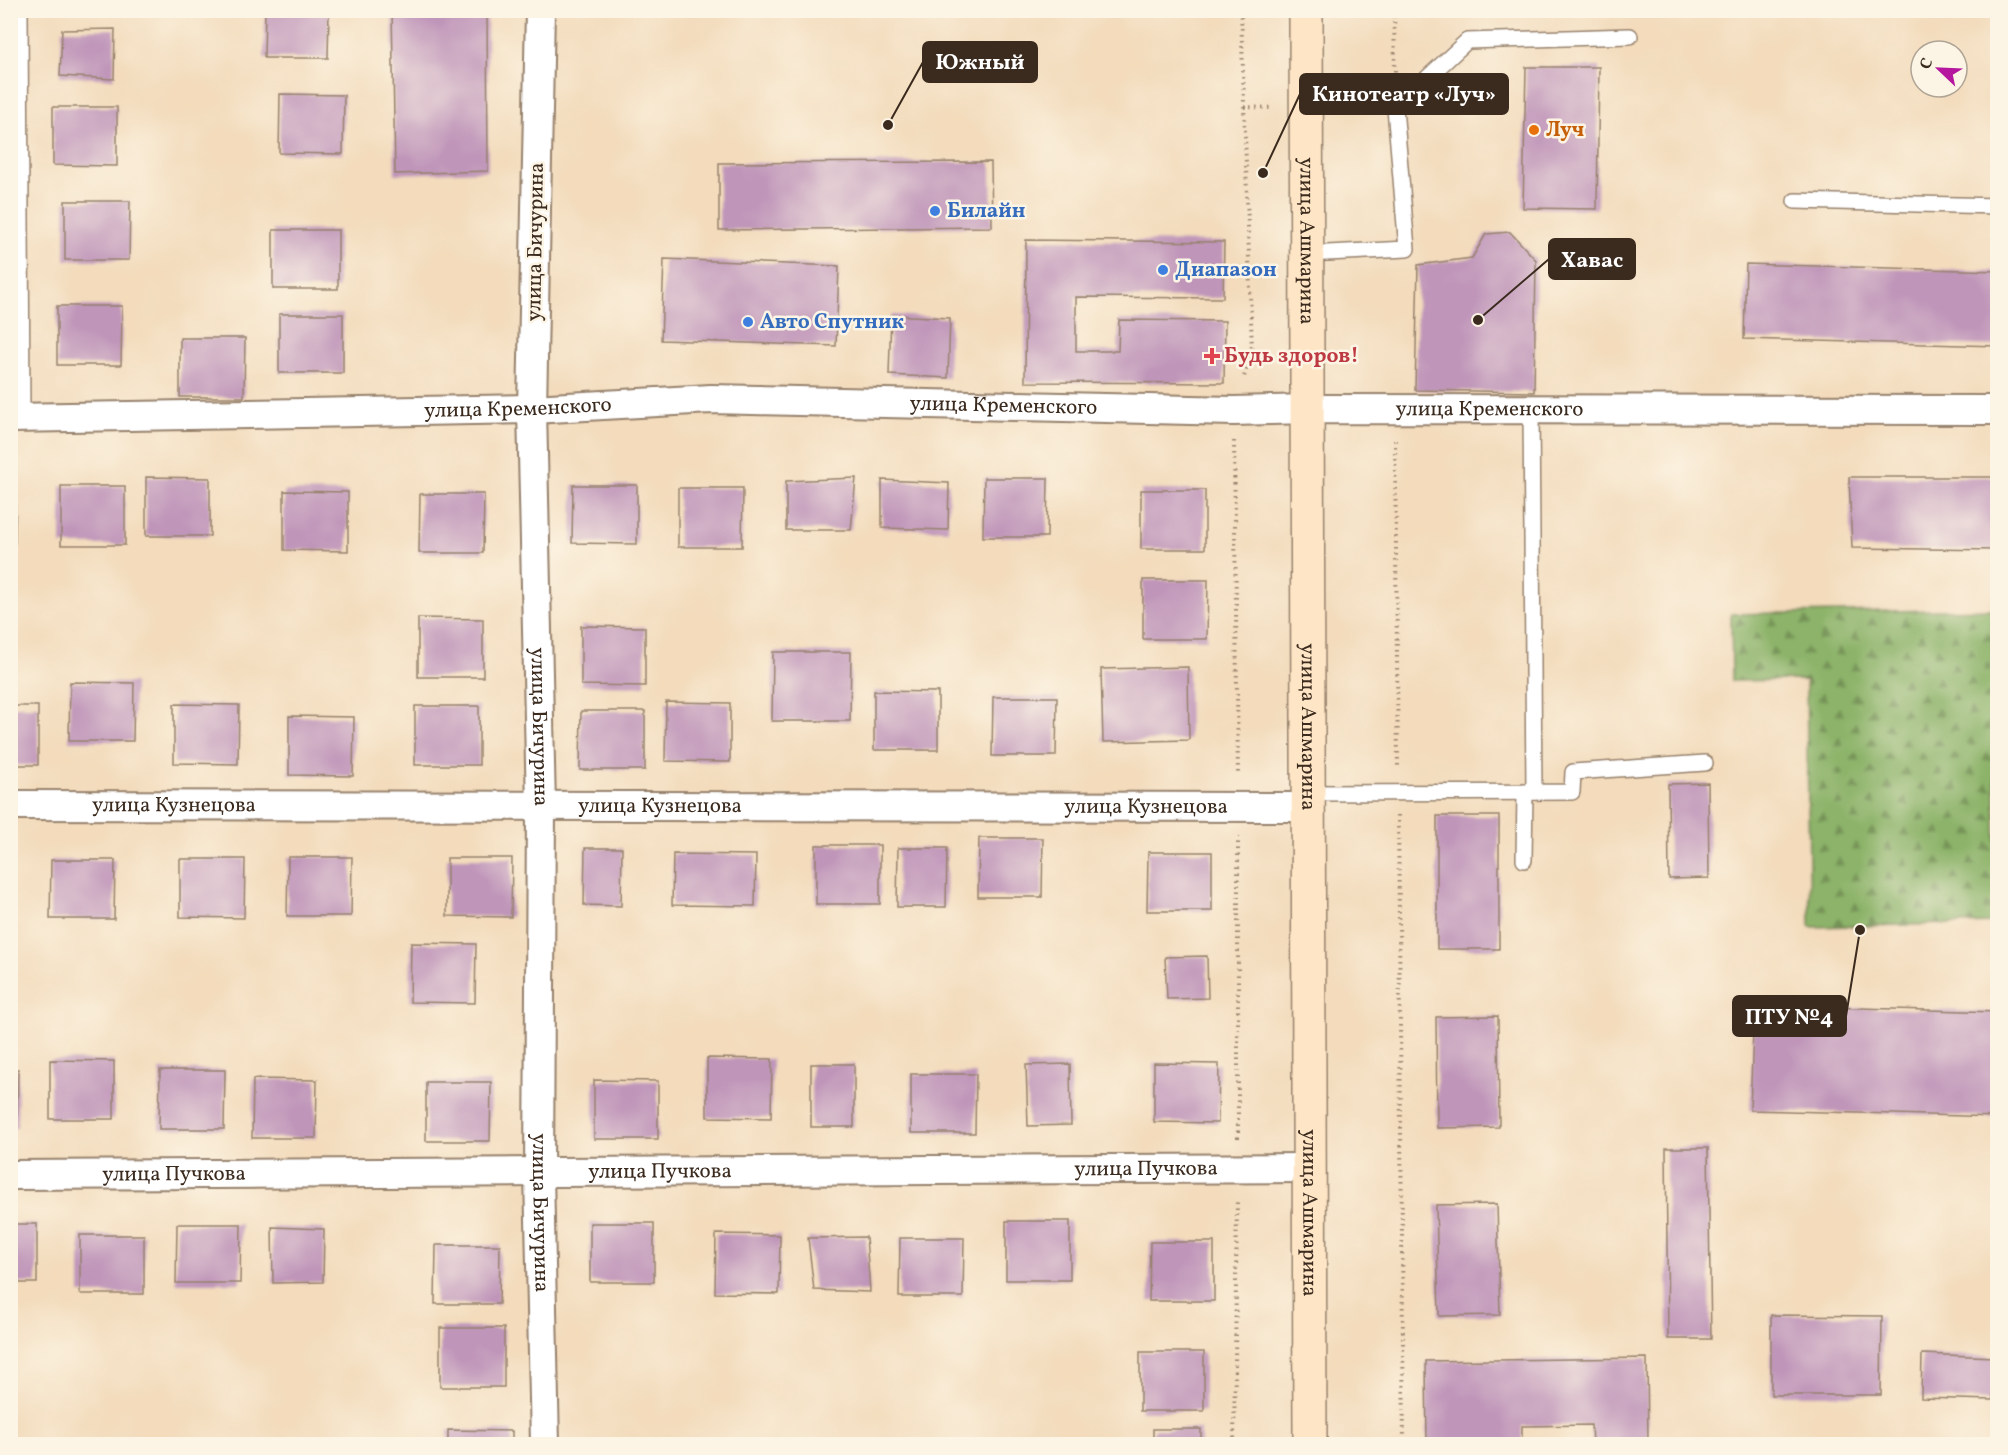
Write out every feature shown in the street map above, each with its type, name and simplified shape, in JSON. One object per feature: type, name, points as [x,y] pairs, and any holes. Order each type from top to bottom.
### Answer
[{"type":"main road","name":"улица Ашмарина","points":[[1306,10],[1310,1444]]},
{"type":"street","name":"улица Бичурина","points":[[540,10],[532,409],[541,807],[539,1174],[545,1444]]},
{"type":"street","name":"улица Кременского","points":[[16,418],[532,409],[711,399],[1234,411],[1307,409],[1998,410]]},
{"type":"street","name":"улица Кузнецова","points":[[10,805],[1238,807],[1309,800]]},
{"type":"street","name":"улица Пучкова","points":[[10,1175],[539,1174],[1309,1168]]},
{"type":"lane","points":[[16,418],[20,10]]},
{"type":"lane","points":[[1307,254],[1407,249],[1395,108],[1467,41],[1630,36]]},
{"type":"lane","points":[[1795,201],[1998,206]]},
{"type":"lane","points":[[1524,860],[1529,792],[1531,409]]},
{"type":"lane","points":[[1309,800],[1398,794],[1572,792],[1573,772],[1705,763]]},
{"type":"path","points":[[1234,1444],[1238,1169],[1238,807],[1234,411],[1251,350],[1241,10]]},
{"type":"path","points":[[1244,107],[1395,108],[1394,10]]},
{"type":"path","points":[[1395,409],[1404,1444]]},
{"type":"green space","points":[[1992,609],[1997,923],[1810,927],[1806,680],[1732,681],[1731,614]]},
{"type":"building","points":[[265,10],[329,10],[328,58],[264,58]]},
{"type":"building","points":[[392,10],[487,10],[488,171],[395,174]]},
{"type":"building","points":[[115,29],[114,79],[60,76],[62,30]]},
{"type":"building","points":[[1526,67],[1599,67],[1597,209],[1523,208]]},
{"type":"building","points":[[280,94],[344,95],[343,154],[279,153]]},
{"type":"building","points":[[53,107],[117,107],[117,166],[53,165]]},
{"type":"building","points":[[991,162],[992,227],[719,230],[719,163]]},
{"type":"building","points":[[65,201],[130,201],[129,260],[65,260]]},
{"type":"building","points":[[273,230],[338,230],[338,289],[273,289]]},
{"type":"building","points":[[1510,232],[1536,260],[1534,392],[1415,390],[1418,265],[1472,258],[1486,234]]},
{"type":"building","points":[[1026,240],[1224,242],[1223,298],[1076,297],[1076,351],[1118,351],[1119,320],[1225,321],[1224,383],[1025,382]]},
{"type":"building","points":[[664,259],[839,266],[836,346],[661,340]]},
{"type":"building","points":[[1746,264],[1998,271],[1998,346],[1744,339]]},
{"type":"building","points":[[57,306],[122,306],[121,365],[57,365]]},
{"type":"building","points":[[279,314],[343,314],[343,373],[279,373]]},
{"type":"building","points":[[891,315],[950,318],[948,378],[889,375]]},
{"type":"building","points":[[180,338],[245,338],[244,397],[180,397]]},
{"type":"building","points":[[146,477],[210,478],[210,536],[146,536]]},
{"type":"building","points":[[1849,477],[1998,477],[1998,550],[1852,548]]},
{"type":"building","points":[[856,478],[851,530],[786,530],[786,481]]},
{"type":"building","points":[[984,478],[1048,478],[1047,537],[983,537]]},
{"type":"building","points":[[882,480],[949,483],[948,530],[882,528]]},
{"type":"building","points":[[10,484],[16,484],[15,543],[10,543]]},
{"type":"building","points":[[573,485],[637,485],[637,544],[572,543]]},
{"type":"building","points":[[61,486],[125,486],[125,545],[61,545]]},
{"type":"building","points":[[678,488],[743,488],[742,547],[678,547]]},
{"type":"building","points":[[1141,490],[1205,490],[1205,549],[1141,549]]},
{"type":"building","points":[[284,491],[348,492],[348,551],[284,550]]},
{"type":"building","points":[[420,494],[484,494],[483,553],[419,553]]},
{"type":"building","points":[[1143,580],[1208,580],[1207,639],[1143,639]]},
{"type":"building","points":[[418,618],[483,619],[483,677],[418,677]]},
{"type":"building","points":[[581,626],[645,627],[645,686],[581,685]]},
{"type":"building","points":[[773,652],[851,652],[850,721],[772,721]]},
{"type":"building","points":[[1188,667],[1189,740],[1103,742],[1101,669]]},
{"type":"building","points":[[70,682],[134,683],[133,741],[69,741]]},
{"type":"building","points":[[874,691],[938,692],[938,750],[874,750]]},
{"type":"building","points":[[993,697],[1057,697],[1056,756],[992,756]]},
{"type":"building","points":[[666,702],[730,703],[730,762],[665,761]]},
{"type":"building","points":[[174,704],[239,705],[238,764],[174,763]]},
{"type":"building","points":[[10,706],[38,706],[38,765],[10,765]]},
{"type":"building","points":[[415,706],[479,706],[479,765],[415,765]]},
{"type":"building","points":[[581,711],[645,711],[645,770],[580,770]]},
{"type":"building","points":[[289,716],[354,717],[353,776],[289,775]]},
{"type":"building","points":[[1708,783],[1709,878],[1669,879],[1668,784]]},
{"type":"building","points":[[1437,816],[1499,816],[1499,949],[1437,949]]},
{"type":"building","points":[[979,838],[1043,838],[1042,897],[978,897]]},
{"type":"building","points":[[816,845],[880,845],[880,904],[816,904]]},
{"type":"building","points":[[585,848],[622,848],[621,906],[584,905]]},
{"type":"building","points":[[898,848],[947,848],[946,907],[897,907]]},
{"type":"building","points":[[1148,852],[1212,852],[1212,911],[1147,911]]},
{"type":"building","points":[[673,854],[756,855],[755,906],[672,905]]},
{"type":"building","points":[[288,857],[352,857],[351,916],[287,916]]},
{"type":"building","points":[[447,858],[512,858],[511,917],[447,916]]},
{"type":"building","points":[[180,859],[245,859],[244,918],[180,917]]},
{"type":"building","points":[[51,860],[115,860],[114,919],[50,919]]},
{"type":"building","points":[[411,943],[476,944],[475,1003],[410,1002]]},
{"type":"building","points":[[1207,956],[1208,998],[1167,999],[1165,957]]},
{"type":"building","points":[[1754,1005],[1998,1012],[1998,1117],[1750,1110]]},
{"type":"building","points":[[1498,1016],[1499,1127],[1437,1128],[1436,1017]]},
{"type":"building","points":[[707,1058],[772,1059],[771,1118],[707,1117]]},
{"type":"building","points":[[50,1060],[114,1061],[114,1119],[50,1119]]},
{"type":"building","points":[[1154,1063],[1219,1064],[1218,1123],[1154,1122]]},
{"type":"building","points":[[811,1064],[854,1064],[854,1127],[811,1127]]},
{"type":"building","points":[[1070,1064],[1071,1125],[1028,1126],[1026,1065]]},
{"type":"building","points":[[10,1069],[18,1069],[17,1128],[10,1128]]},
{"type":"building","points":[[160,1070],[225,1070],[224,1129],[159,1129]]},
{"type":"building","points":[[911,1074],[976,1074],[975,1133],[911,1133]]},
{"type":"building","points":[[253,1079],[317,1080],[316,1138],[252,1138]]},
{"type":"building","points":[[594,1080],[658,1081],[658,1139],[594,1139]]},
{"type":"building","points":[[426,1082],[491,1082],[490,1141],[426,1141]]},
{"type":"building","points":[[1666,1148],[1708,1148],[1711,1339],[1668,1339]]},
{"type":"building","points":[[1497,1204],[1500,1315],[1439,1316],[1436,1205]]},
{"type":"building","points":[[1006,1221],[1070,1221],[1070,1280],[1006,1280]]},
{"type":"building","points":[[590,1223],[654,1223],[654,1282],[590,1282]]},
{"type":"building","points":[[10,1224],[37,1224],[37,1283],[10,1283]]},
{"type":"building","points":[[177,1224],[241,1224],[240,1283],[176,1283]]},
{"type":"building","points":[[272,1227],[324,1229],[323,1282],[273,1283]]},
{"type":"building","points":[[716,1234],[780,1235],[779,1294],[715,1293]]},
{"type":"building","points":[[80,1235],[144,1235],[144,1294],[80,1294]]},
{"type":"building","points":[[866,1237],[870,1292],[814,1290],[808,1238]]},
{"type":"building","points":[[900,1238],[964,1238],[963,1297],[899,1297]]},
{"type":"building","points":[[1150,1242],[1214,1242],[1214,1301],[1149,1301]]},
{"type":"building","points":[[436,1245],[500,1245],[499,1304],[435,1304]]},
{"type":"building","points":[[1771,1315],[1882,1316],[1881,1395],[1771,1395]]},
{"type":"building","points":[[440,1328],[504,1328],[504,1387],[440,1387]]},
{"type":"building","points":[[1140,1352],[1204,1352],[1204,1411],[1140,1411]]},
{"type":"building","points":[[1922,1354],[1994,1357],[1993,1400],[1921,1398]]},
{"type":"building","points":[[1647,1358],[1648,1444],[1592,1444],[1591,1425],[1522,1426],[1522,1444],[1427,1444],[1426,1361]]},
{"type":"building","points":[[1153,1429],[1201,1429],[1201,1444],[1153,1444]]},
{"type":"building","points":[[448,1430],[512,1431],[512,1444],[448,1444]]},
{"type":"building","points":[[1087,1440],[1132,1440],[1132,1444],[1087,1444]]},
{"type":"building","points":[[296,1442],[359,1442],[359,1444],[296,1444]]},
{"type":"building","points":[[999,1442],[1062,1442],[1062,1444],[999,1444]]},
{"type":"place","name":"Южный","points":[[888,125]]},
{"type":"place","name":"Луч","points":[[1534,130]]},
{"type":"place","name":"Кинотеатр «Луч»","points":[[1263,173]]},
{"type":"place","name":"Билайн","points":[[935,211]]},
{"type":"place","name":"Диапазон","points":[[1163,270]]},
{"type":"place","name":"Хавас","points":[[1478,320]]},
{"type":"place","name":"Авто Спутник","points":[[748,322]]},
{"type":"place","name":"Будь здоров!","points":[[1212,356]]},
{"type":"place","name":"ПТУ №4","points":[[1860,930]]}]
